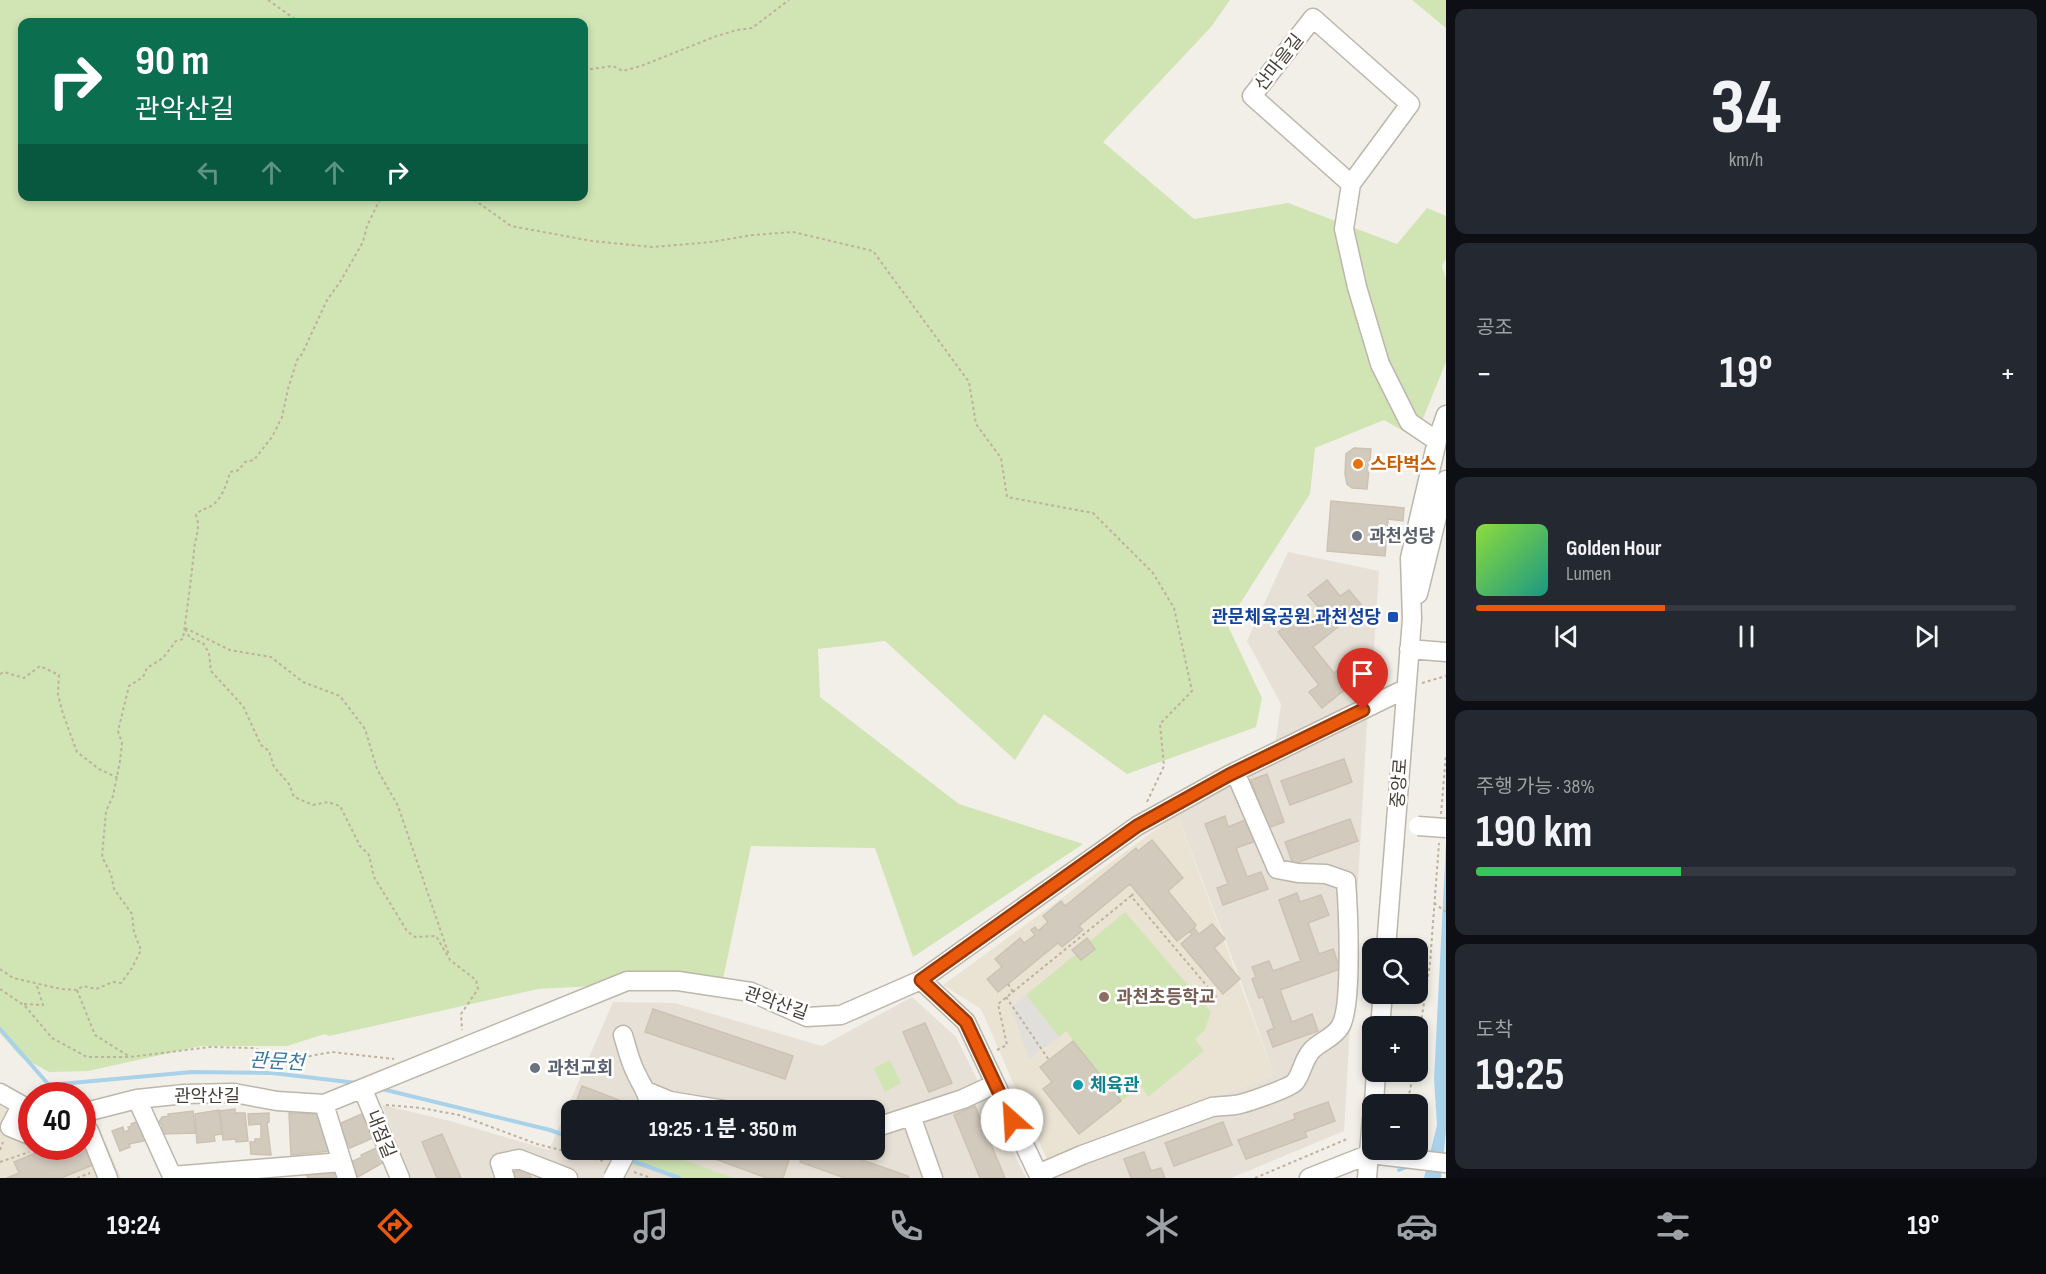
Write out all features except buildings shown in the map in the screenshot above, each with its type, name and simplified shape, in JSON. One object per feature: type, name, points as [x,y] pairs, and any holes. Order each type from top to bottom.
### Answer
[{"type":"street","name":"산마을길","points":[[1351,184],[1252,96],[1313,18],[1410,104],[1351,184],[1344,229],[1357,287],[1380,364],[1409,422],[1437,441]]},
{"type":"street","name":"중앙로","points":[[1387,938],[1412,619],[1410,558],[1437,441],[1446,415]]},
{"type":"street","name":"중앙로","points":[[1412,619],[1446,480]]},
{"type":"street","points":[[1409,649],[1444,651]]},
{"type":"street","name":"관악산길","points":[[96,1109],[137,1099],[185,1094],[234,1093],[277,1101],[324,1104],[366,1094],[406,1072],[627,981],[678,981],[751,992],[807,1017],[841,1015],[921,980],[1137,826],[1235,772],[1405,689]]},
{"type":"street","points":[[921,980],[966,1022],[1039,1176],[1093,1151],[1212,1107],[1235,1105],[1295,1083],[1303,1064],[1313,1049],[1329,1039],[1342,1026],[1348,982],[1346,881],[1326,874],[1298,873],[1277,868],[1235,772]]},
{"type":"street","points":[[1396,825],[1446,828]]},
{"type":"street","points":[[622,1035],[635,1073],[646,1091],[648,1100]]},
{"type":"street","points":[[885,1124],[963,1099],[995,1084]]},
{"type":"street","points":[[646,1091],[668,1100]]},
{"type":"street","points":[[0,1093],[18,1104]]},
{"type":"street","name":"내점길","points":[[366,1094],[400,1178]]},
{"type":"street","points":[[137,1099],[172,1177],[345,1170],[324,1104]]},
{"type":"street","points":[[911,1116],[933,1178]]},
{"type":"street","points":[[18,1118],[10,1126],[18,1132]]},
{"type":"street","points":[[96,1148],[108,1178]]},
{"type":"street","points":[[1309,1178],[1362,1157]]},
{"type":"street","points":[[505,1178],[500,1163],[519,1159],[568,1178]]},
{"type":"street","points":[[1367,1178],[1369,1160]]},
{"type":"street","points":[[1422,1160],[1446,1163]]},
{"type":"path","points":[[268,0],[293,18]]},
{"type":"path","points":[[588,69],[613,66],[623,71],[737,30],[752,28],[789,0]]},
{"type":"path","points":[[0,969],[13,978],[61,989],[77,990],[83,986],[96,988],[113,982],[121,983],[141,950],[134,932],[132,914],[114,889],[111,874],[102,857],[106,811],[118,778],[122,743],[118,731],[129,686],[143,677],[147,668],[163,658],[176,641],[183,639],[194,547],[200,525],[196,514],[201,509],[213,506],[226,485],[230,472],[239,470],[245,462],[254,460],[272,437],[282,417],[297,360],[327,300],[363,242],[367,226],[379,201]]},
{"type":"path","points":[[476,201],[512,226],[592,241],[652,247],[793,232],[873,251],[969,382],[976,424],[1001,458],[1007,497],[1093,513],[1153,573],[1174,608],[1192,691],[1160,724],[1164,766],[1137,826]]},
{"type":"path","points":[[184,627],[190,638],[203,643],[209,653],[211,671],[243,706],[261,745],[269,751],[274,767],[289,784],[294,797],[313,805],[328,802],[340,806],[360,846],[369,855],[374,877],[407,931],[415,936],[436,936],[450,960],[476,980],[478,989],[461,1014],[462,1035],[466,1047]]},
{"type":"path","points":[[184,627],[230,650],[271,657],[303,682],[340,696],[365,729],[377,769],[398,806],[450,960]]},
{"type":"path","points":[[0,674],[3,672],[24,678],[40,666],[59,675],[58,695],[77,752],[99,769],[118,778]]},
{"type":"path","points":[[1405,689],[1446,676]]},
{"type":"path","points":[[995,1051],[1007,1045],[998,1004],[1136,892]]},
{"type":"path","points":[[1131,896],[1218,999]]},
{"type":"path","points":[[1422,1016],[1430,963],[1434,903],[1446,912]]},
{"type":"path","points":[[21,1004],[43,1005],[36,983]]},
{"type":"path","points":[[1008,984],[1013,992]]},
{"type":"path","points":[[0,988],[25,1006],[52,1038],[87,1057],[130,1057],[210,1047],[252,1048],[292,1059],[332,1052],[392,1058],[406,1072]]},
{"type":"path","points":[[77,990],[95,1035],[130,1057]]},
{"type":"path","points":[[1006,997],[1049,1060]]},
{"type":"path","points":[[366,1094],[459,1115],[609,1170]]},
{"type":"path","points":[[1255,1178],[1347,1139]]},
{"type":"path","points":[[0,1162],[18,1152]]},
{"type":"path","points":[[633,1172],[651,1178]]},
{"type":"shaded area","points":[[1288,552],[1379,571],[1371,696],[1275,746],[1281,704],[1247,641]]},
{"type":"shaded area","points":[[1368,705],[1344,1131],[1231,1178],[1055,1178],[1047,1160],[1274,1075],[1177,814]]},
{"type":"shaded area","name":"과천초등학교","points":[[1177,814],[1274,1075],[1047,1160],[981,1009],[943,985]]},
{"type":"shaded area","points":[[1026,995],[1059,1037],[1029,1059],[1011,1007]]},
{"type":"shaded area","points":[[912,997],[956,1037],[1026,1178],[411,1178],[382,1105],[450,1121],[549,1150],[561,1122],[561,1160],[885,1160],[885,1100],[571,1100],[613,1002],[675,1003],[822,1046]]},
{"type":"shaded area","points":[[0,1106],[18,1116],[18,1160],[96,1160],[96,1125],[98,1125],[121,1178],[0,1178]]},
{"type":"green space","points":[[0,0],[1230,0],[1211,27],[1103,142],[1194,219],[1288,203],[1397,244],[1427,208],[1446,216],[1446,259],[1442,266],[1446,279],[1446,362],[1415,438],[1384,420],[1315,448],[1310,494],[1227,624],[1262,698],[1256,727],[1127,774],[1044,714],[1015,760],[885,641],[818,649],[820,697],[959,804],[1083,844],[913,957],[875,848],[751,846],[723,979],[538,989],[329,1036],[325,1034],[287,1046],[201,1046],[88,1071],[49,1072],[20,1056],[0,1033]]},
{"type":"green space","points":[[1412,0],[1446,0],[1446,28]]},
{"type":"green space","points":[[1125,912],[1211,1012],[1205,1030],[1195,1039],[1204,1051],[1148,1097],[1141,1086],[1121,1101],[1066,1031],[1059,1037],[1026,995],[1076,954],[1081,960],[1095,949],[1089,942]]},
{"type":"green space","points":[[890,1060],[901,1083],[885,1092],[874,1068]]},
{"type":"green space","points":[[619,1160],[685,1160],[733,1178],[673,1178],[657,1170],[630,1165]]},
{"type":"water","points":[[1446,843],[1446,1131],[1441,1178],[1424,1178],[1437,1125],[1434,1079]]},
{"type":"waterway","name":"관문천","points":[[0,1029],[49,1085],[192,1072],[272,1073],[357,1083]]},
{"type":"waterway","name":"관문천","points":[[382,1089],[561,1134]]},
{"type":"waterway","name":"관문천","points":[[630,1160],[679,1178]]},
{"type":"waterway","name":"관문천","points":[[1399,1170],[1409,1166]]},
{"type":"place","name":"스타벅스","points":[[1358,464]]},
{"type":"place","name":"과천성당","points":[[1357,536]]},
{"type":"place","name":"관문체육공원.과천성당","points":[[1393,617]]},
{"type":"place","name":"과천초등학교","points":[[1104,997]]},
{"type":"place","name":"과천교회","points":[[535,1068]]},
{"type":"place","name":"체육관","points":[[1078,1085]]},
{"type":"route","points":[[1012,1120],[966,1022],[921,980],[1137,826],[1229,775],[1363,710]]}]
